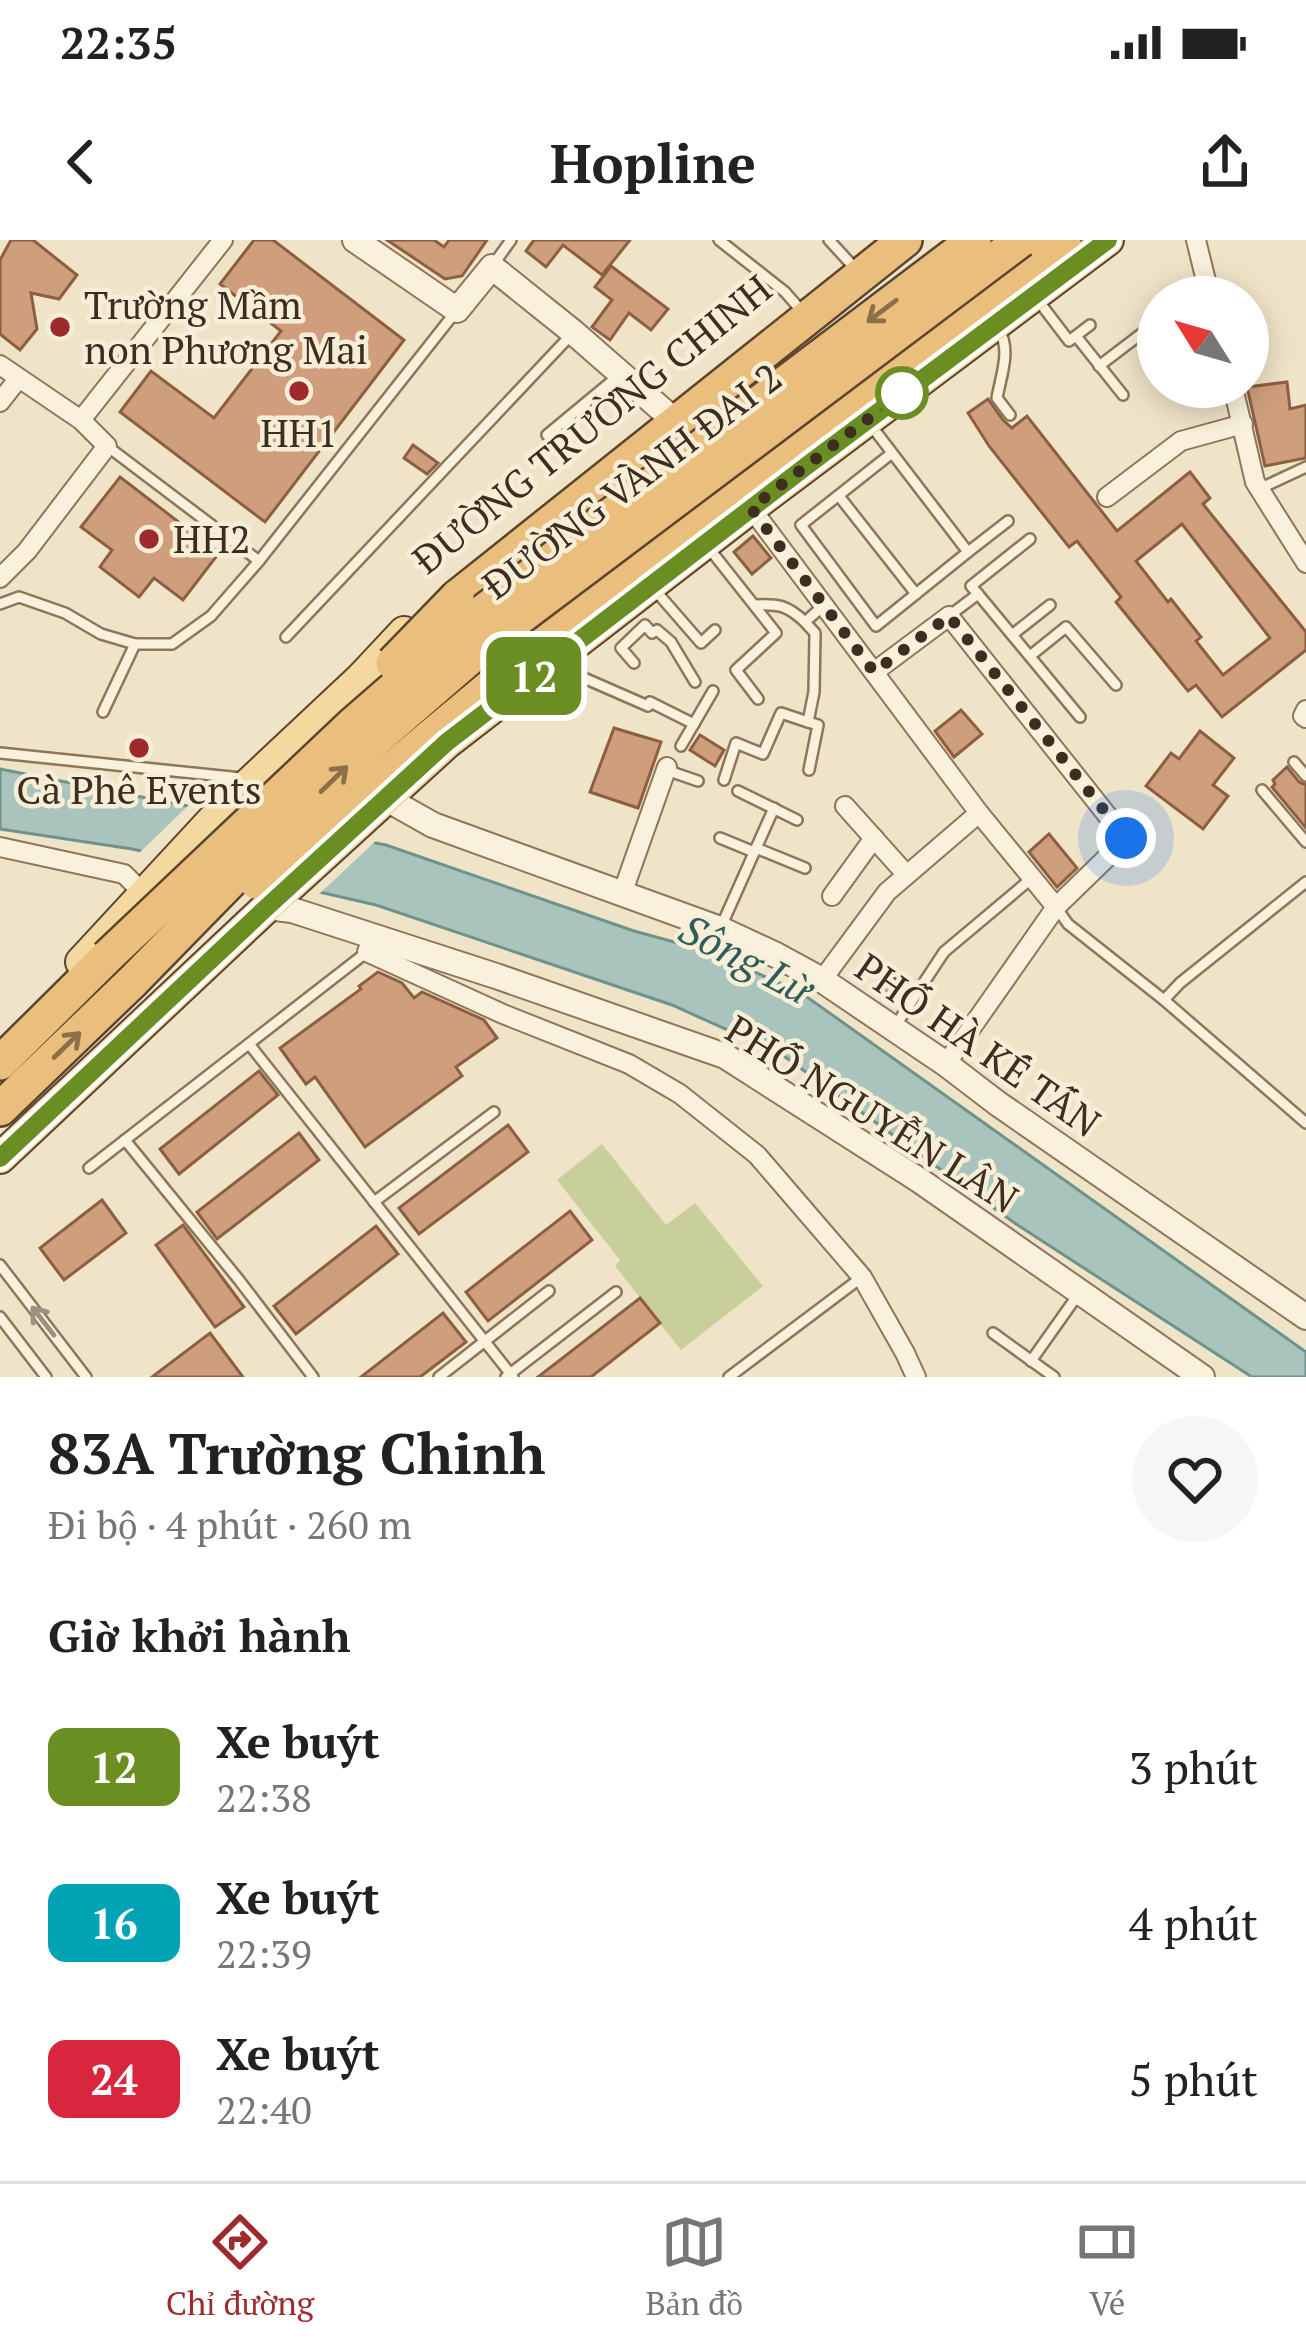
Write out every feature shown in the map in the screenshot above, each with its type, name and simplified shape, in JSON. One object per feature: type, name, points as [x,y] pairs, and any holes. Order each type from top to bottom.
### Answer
[{"type":"highway","points":[[107,957],[202,847],[335,724],[457,597],[855,270],[905,240]]},
{"type":"highway","name":"ĐƯỜNG VÀNH ĐAI 2","points":[[0,1063],[352,724],[476,617],[974,240]]},
{"type":"highway","name":"ĐƯỜNG VÀNH ĐAI 2","points":[[0,1109],[368,746],[494,637],[1022,240]]},
{"type":"highway","points":[[134,981],[521,661],[1064,240]]},
{"type":"main road","name":"ĐƯỜNG TRƯỜNG CHINH","points":[[0,1042],[242,790],[360,679],[433,601],[799,308],[855,270],[882,240]]},
{"type":"main road","name":"ĐƯỜNG TRƯỜNG CHINH","points":[[360,679],[456,615],[927,240]]},
{"type":"main road","points":[[447,742],[516,650],[1040,240]]},
{"type":"main road","points":[[0,1158],[447,742],[562,653],[623,625],[651,584],[1108,240]]},
{"type":"main road","points":[[612,487],[655,538]]},
{"type":"street","points":[[81,420],[223,240]]},
{"type":"street","points":[[356,240],[457,310],[492,267],[668,415]]},
{"type":"street","points":[[1196,240],[1205,276]]},
{"type":"street","points":[[0,364],[81,420],[107,446],[0,578]]},
{"type":"street","points":[[0,401],[18,379]]},
{"type":"street","points":[[1239,408],[1255,482],[1306,563]]},
{"type":"street","points":[[1107,497],[1180,441],[1243,424]]},
{"type":"street","points":[[751,508],[979,813],[1056,907]]},
{"type":"street","points":[[874,672],[949,616],[1126,838],[1056,907],[946,1064]]},
{"type":"street","points":[[622,894],[666,769]]},
{"type":"street","name":"PHỐ HÀ KẾ TẤN","points":[[376,806],[762,947],[822,980],[946,1064],[1306,1317]]},
{"type":"street","points":[[845,806],[905,873]]},
{"type":"street","points":[[822,980],[887,892],[979,813]]},
{"type":"street","points":[[832,896],[874,838]]},
{"type":"street","points":[[0,847],[124,874],[146,895]]},
{"type":"street","name":"PHỐ NGUYỄN LÂN","points":[[267,907],[292,910],[370,944],[496,976],[725,1056],[920,1180],[1202,1377]]},
{"type":"street","points":[[370,944],[502,1014],[629,1064],[680,1094],[758,1155],[862,1277],[916,1377]]},
{"type":"lane","points":[[492,267],[511,240]]},
{"type":"lane","points":[[718,240],[799,308]]},
{"type":"lane","points":[[829,240],[855,270]]},
{"type":"lane","points":[[1034,295],[1069,341],[1090,325]]},
{"type":"lane","points":[[0,604],[19,597],[65,613],[100,634],[135,644],[172,644],[211,616],[259,561],[457,310]]},
{"type":"lane","points":[[995,324],[1004,335],[1006,355],[997,398],[1010,415]]},
{"type":"lane","points":[[286,637],[573,332]]},
{"type":"lane","points":[[1076,337],[1123,395]]},
{"type":"lane","points":[[1099,366],[1137,337]]},
{"type":"lane","points":[[547,434],[622,373]]},
{"type":"lane","points":[[867,420],[968,552]]},
{"type":"lane","points":[[107,446],[259,561]]},
{"type":"lane","points":[[892,453],[801,525],[875,626],[1008,521]]},
{"type":"lane","points":[[1259,488],[1306,466]]},
{"type":"lane","points":[[839,496],[916,594]]},
{"type":"lane","points":[[1030,539],[971,586],[1080,717]]},
{"type":"lane","points":[[705,543],[776,633],[736,670],[758,699]]},
{"type":"lane","points":[[651,584],[701,643],[715,630]]},
{"type":"lane","points":[[949,616],[978,594]]},
{"type":"lane","points":[[755,605],[778,604],[814,633],[814,692],[808,722]]},
{"type":"lane","points":[[1012,635],[1050,605]]},
{"type":"lane","points":[[805,622],[823,606]]},
{"type":"lane","points":[[634,663],[621,648],[623,625],[645,625],[652,633],[657,630],[671,642],[695,682]]},
{"type":"lane","points":[[1030,656],[1066,627],[1116,685]]},
{"type":"lane","points":[[103,712],[135,644]]},
{"type":"lane","points":[[562,653],[584,678],[648,706],[650,701],[694,724]]},
{"type":"lane","points":[[681,746],[713,691]]},
{"type":"lane","points":[[724,779],[736,743],[763,754],[781,713],[818,725],[809,770]]},
{"type":"lane","points":[[0,753],[242,790]]},
{"type":"lane","points":[[1294,762],[1306,776]]},
{"type":"lane","points":[[666,769],[698,781]]},
{"type":"lane","points":[[1262,790],[1306,842]]},
{"type":"lane","points":[[738,791],[797,820]]},
{"type":"lane","points":[[720,928],[774,808]]},
{"type":"lane","points":[[720,838],[805,868]]},
{"type":"lane","points":[[893,1029],[944,952],[1032,878]]},
{"type":"lane","points":[[1164,1000],[1306,882]]},
{"type":"lane","points":[[1056,907],[1068,924],[1306,1123]]},
{"type":"lane","points":[[89,1168],[370,944]]},
{"type":"lane","points":[[249,1044],[510,1376],[616,1292]]},
{"type":"lane","points":[[374,1202],[494,1112]]},
{"type":"lane","points":[[125,1141],[313,1377]]},
{"type":"lane","points":[[0,1265],[86,1377]]},
{"type":"lane","points":[[729,1377],[862,1277]]},
{"type":"lane","points":[[439,1377],[549,1292]]},
{"type":"lane","points":[[1031,1360],[1080,1292]]},
{"type":"lane","points":[[0,1317],[46,1377]]},
{"type":"lane","points":[[993,1333],[1054,1377]]},
{"type":"green space","points":[[602,1144],[666,1225],[695,1203],[763,1286],[681,1350],[615,1266],[620,1260],[557,1180]]},
{"type":"water","points":[[0,769],[386,845],[634,931],[707,951],[800,992],[1306,1352],[1306,1377],[1252,1377],[1016,1224],[781,1054],[672,1005],[376,905],[132,849],[0,829]]},
{"type":"pier","points":[[192,802],[379,838],[316,897],[136,856]]},
{"type":"building","points":[[11,240],[33,240],[77,275],[59,299],[31,293],[37,329],[20,350],[0,334],[0,260]]},
{"type":"building","name":"HH1","points":[[254,240],[273,240],[404,340],[265,522],[120,412],[151,371],[214,418],[281,331],[220,284]]},
{"type":"building","points":[[387,240],[434,240],[444,247],[449,240],[487,240],[462,276],[445,279]]},
{"type":"building","points":[[534,240],[630,240],[602,275],[563,245],[546,267],[526,251]]},
{"type":"building","points":[[611,266],[668,309],[651,330],[629,313],[610,340],[592,327],[612,300],[595,287]]},
{"type":"building","points":[[1287,382],[1290,409],[1306,405],[1306,458],[1265,466],[1252,408],[1269,408],[1269,384]]},
{"type":"building","points":[[988,399],[1012,428],[1027,416],[1117,531],[1190,472],[1210,498],[1203,504],[1306,632],[1306,650],[1222,717],[1196,685],[1188,691],[1116,602],[1121,597],[1077,541],[1069,547],[968,413]],"holes":[[[1182,524],[1270,638],[1223,675],[1196,641],[1201,637],[1136,561]]]},
{"type":"building","points":[[413,445],[438,463],[427,474],[404,458]]},
{"type":"building","name":"HH2","points":[[120,477],[219,553],[183,600],[154,578],[139,597],[100,567],[112,550],[81,527]]},
{"type":"building","points":[[753,536],[771,558],[752,574],[734,552]]},
{"type":"building","points":[[961,710],[982,734],[954,757],[935,731]]},
{"type":"building","points":[[614,728],[661,742],[638,808],[590,792]]},
{"type":"building","points":[[1200,731],[1234,758],[1213,785],[1228,796],[1203,829],[1146,786],[1171,753],[1179,759]]},
{"type":"building","points":[[700,735],[724,750],[715,766],[690,750]]},
{"type":"building","points":[[1287,767],[1306,785],[1306,828],[1272,787]]},
{"type":"building","points":[[1049,834],[1077,868],[1057,887],[1029,852]]},
{"type":"building","points":[[378,972],[402,983],[414,998],[422,992],[484,1020],[497,1038],[456,1067],[462,1076],[365,1147],[315,1077],[306,1084],[280,1048]]},
{"type":"building","points":[[887,973],[909,988],[899,1004],[876,989]]},
{"type":"building","points":[[259,1071],[278,1095],[179,1174],[160,1149]]},
{"type":"building","points":[[508,1125],[528,1152],[419,1234],[399,1208]]},
{"type":"building","points":[[299,1133],[319,1160],[217,1239],[197,1212]]},
{"type":"building","points":[[102,1200],[126,1233],[64,1280],[40,1248]]},
{"type":"building","points":[[570,1211],[592,1240],[488,1321],[466,1292]]},
{"type":"building","points":[[183,1225],[244,1307],[215,1327],[156,1245]]},
{"type":"building","points":[[376,1226],[398,1254],[296,1334],[274,1306]]},
{"type":"building","points":[[640,1298],[660,1323],[591,1377],[538,1377]]},
{"type":"building","points":[[443,1313],[466,1342],[420,1377],[361,1377]]},
{"type":"building","points":[[210,1333],[243,1377],[152,1377]]},
{"type":"bus line","name":"12","points":[[0,1158],[447,742],[1108,240]]},
{"type":"place","name":"Trường Mầm non Phương Mai","points":[[60,327]]},
{"type":"place","name":"HH1","points":[[299,391]]},
{"type":"place","name":"HH2","points":[[149,539]]},
{"type":"place","name":"Cà Phê Events","points":[[139,748]]},
{"type":"route","points":[[902,393],[751,508],[874,672],[949,616],[1126,838]]},
{"type":"water label","name":"Sông Lừ","points":[[746,959]]}]
